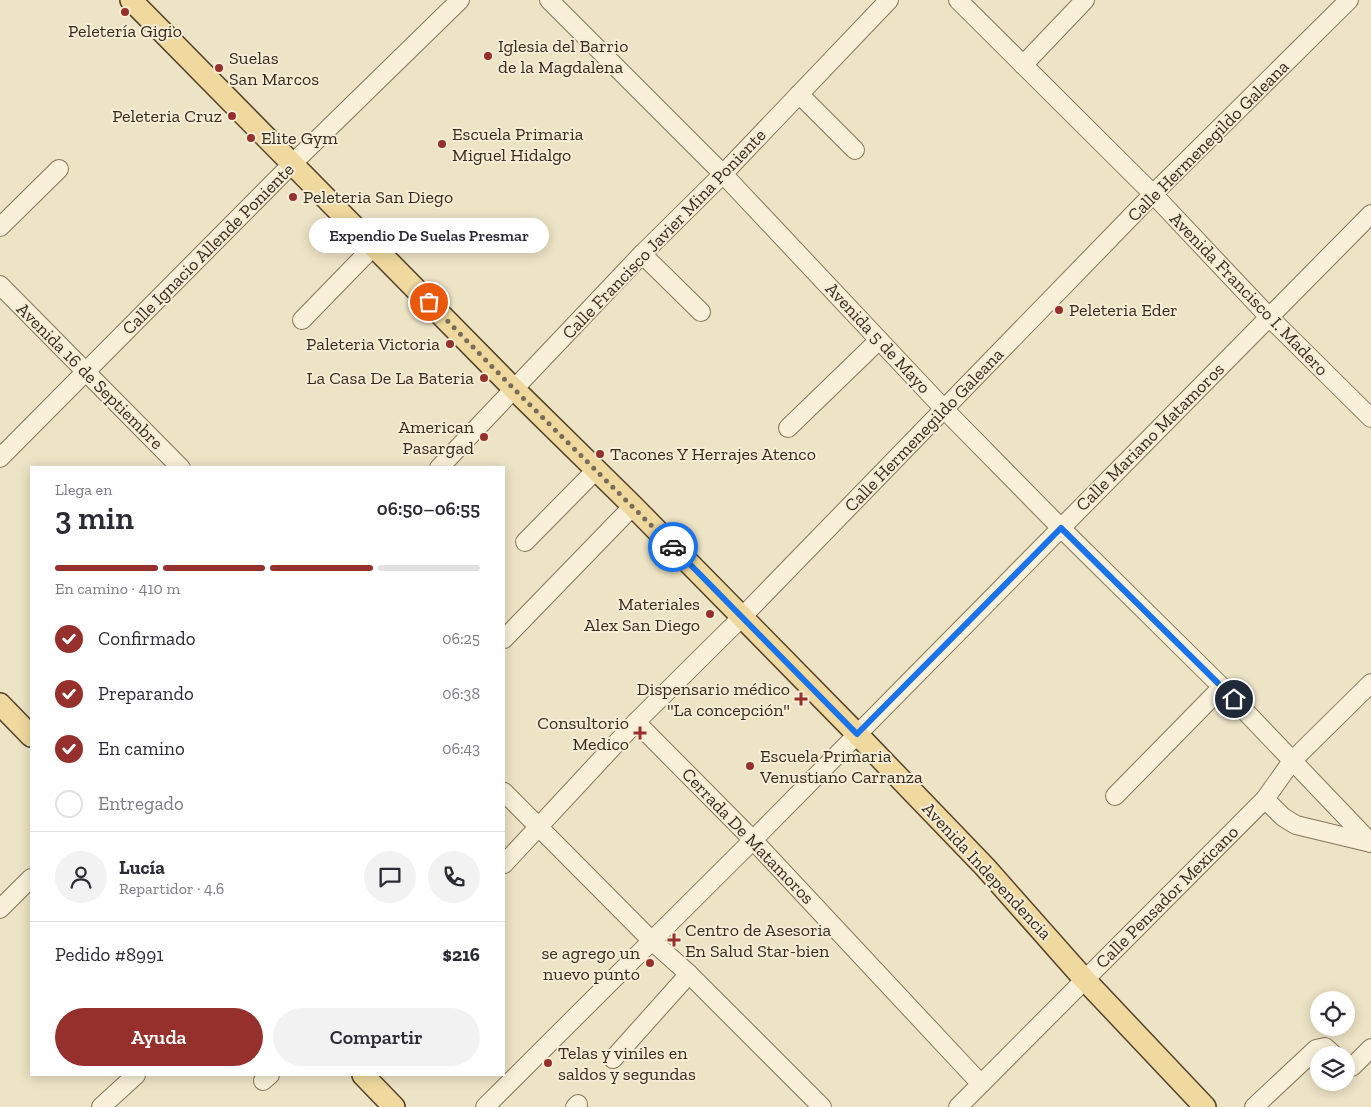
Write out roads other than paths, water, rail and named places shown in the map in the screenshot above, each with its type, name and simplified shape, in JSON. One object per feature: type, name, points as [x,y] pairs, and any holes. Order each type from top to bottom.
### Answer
[{"type":"main road","name":"Avenida Independencia","points":[[131,0],[857,734],[985,866],[1085,980],[1205,1107]]},
{"type":"main road","points":[[0,704],[30,735]]},
{"type":"main road","points":[[364,1076],[394,1107]]},
{"type":"street","name":"Calle Ignacio Allende Poniente","points":[[0,458],[292,164],[460,0]]},
{"type":"street","name":"Avenida 5 de Mayo","points":[[549,0],[722,174],[945,410],[1222,687],[1371,843]]},
{"type":"street","name":"Calle Francisco Javier Mina Poniente","points":[[441,466],[642,254],[722,174],[889,0]]},
{"type":"street","name":"Avenida Francisco I. Madero","points":[[958,0],[1153,194],[1269,317],[1371,418]]},
{"type":"street","points":[[1023,65],[1085,0]]},
{"type":"street","name":"Calle Hermenegildo Galeana","points":[[505,863],[636,722],[945,410],[1153,194],[1347,0]]},
{"type":"street","points":[[799,94],[855,150]]},
{"type":"street","points":[[0,227],[59,169]]},
{"type":"street","name":"Calle Mariano Matamoros","points":[[484,1107],[753,840],[1269,317],[1367,225]]},
{"type":"street","points":[[302,320],[374,246]]},
{"type":"street","points":[[642,254],[701,312]]},
{"type":"street","name":"Avenida 16 de Septiembre","points":[[0,285],[179,466]]},
{"type":"street","points":[[788,428],[880,340]]},
{"type":"street","points":[[525,542],[596,470]]},
{"type":"street","points":[[505,638],[633,506]]},
{"type":"street","name":"Calle Pensador Mexicano","points":[[958,1107],[1265,799],[1292,761],[1371,682]]},
{"type":"street","points":[[1115,796],[1222,687]]},
{"type":"street","name":"Cerrada De Matamoros","points":[[636,722],[753,840],[981,1084]]},
{"type":"street","points":[[505,793],[652,941],[689,974],[822,1107]]},
{"type":"street","points":[[1265,799],[1283,817],[1296,824],[1371,843]]},
{"type":"street","points":[[0,909],[30,879]]},
{"type":"street","points":[[613,1059],[689,974]]},
{"type":"street","points":[[1355,1064],[1371,1048]]},
{"type":"street","points":[[1254,1107],[1310,1055]]},
{"type":"street","points":[[101,1107],[135,1076]]},
{"type":"place","name":"Peletería Gigio","points":[[125,12]]},
{"type":"place","name":"Iglesia del Barrio de la Magdalena","points":[[488,56]]},
{"type":"place","name":"Suelas San Marcos","points":[[219,68]]},
{"type":"place","name":"Peleteria Cruz","points":[[232,116]]},
{"type":"place","name":"Elite Gym","points":[[251,138]]},
{"type":"place","name":"Escuela Primaria Miguel Hidalgo","points":[[442,144]]},
{"type":"place","name":"Peleteria San Diego","points":[[293,197]]},
{"type":"place","name":"Expendio De Suelas Presmar","points":[[429,302]]},
{"type":"place","name":"Peleteria Eder","points":[[1059,310]]},
{"type":"place","name":"Paleteria Victoria","points":[[450,344]]},
{"type":"place","name":"La Casa De La Bateria","points":[[484,378]]},
{"type":"place","name":"American Pasargad","points":[[484,437]]},
{"type":"place","name":"Tacones Y Herrajes Atenco","points":[[600,454]]},
{"type":"place","name":"Materiales Alex San Diego","points":[[710,614]]},
{"type":"place","name":"Dispensario médico \"La concepción\"","points":[[801,699]]},
{"type":"place","name":"Consultorio Medico","points":[[640,733]]},
{"type":"place","name":"Escuela Primaria Venustiano Carranza","points":[[750,766]]},
{"type":"place","name":"Centro de Asesoria En Salud Star-bien","points":[[674,940]]},
{"type":"place","name":"se agrego un nuevo punto","points":[[650,963]]},
{"type":"place","name":"Telas y viniles en saldos y segundas","points":[[548,1063]]}]
